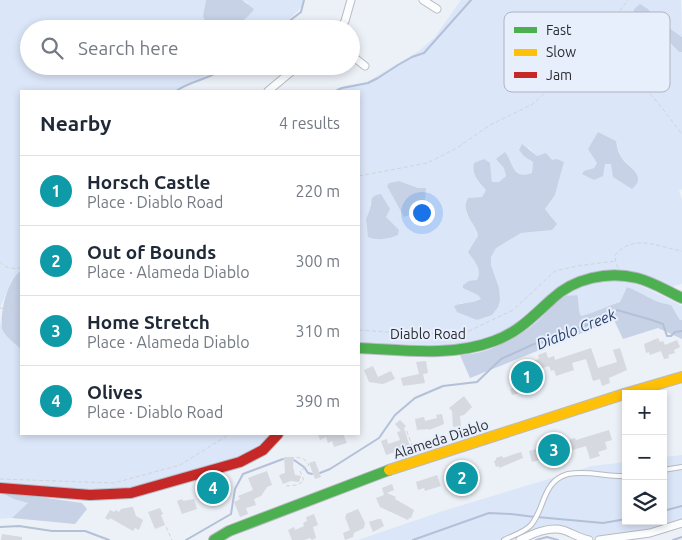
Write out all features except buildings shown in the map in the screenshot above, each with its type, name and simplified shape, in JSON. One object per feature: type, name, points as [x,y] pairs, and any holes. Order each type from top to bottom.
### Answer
[{"type":"street","points":[[345,20],[351,0]]},
{"type":"street","points":[[423,0],[437,9]]},
{"type":"street","points":[[360,62],[365,66]]},
{"type":"street","points":[[269,90],[287,75]]},
{"type":"street","name":"Diablo Road","points":[[360,348],[446,351],[483,346],[517,330],[535,317],[555,296],[569,286],[597,278],[623,276],[645,281],[682,298]]},
{"type":"street","name":"Alameda Diablo","points":[[214,540],[229,532],[396,468],[682,377]]},
{"type":"street","points":[[0,488],[90,495],[131,493],[248,458],[263,450],[277,435]]},
{"type":"street","points":[[599,540],[650,534],[682,523]]},
{"type":"street","points":[[520,540],[533,534],[557,529],[565,531],[576,538],[589,540]]},
{"type":"lane","points":[[667,469],[682,467]]},
{"type":"lane","points":[[504,540],[529,528],[536,519],[546,493],[558,479],[567,474],[582,472],[622,476]]},
{"type":"path","points":[[618,12],[628,0]]},
{"type":"path","points":[[360,176],[427,163],[457,148],[490,125],[533,104],[546,92]]},
{"type":"path","points":[[648,92],[682,134]]},
{"type":"path","points":[[623,276],[616,261],[616,255],[624,248],[640,242],[682,250]]},
{"type":"path","points":[[360,330],[401,333],[413,331],[443,335],[465,332],[513,310],[555,271],[616,261]]},
{"type":"path","points":[[0,262],[11,269],[20,268]]},
{"type":"path","points":[[0,308],[20,310]]},
{"type":"path","points":[[398,458],[400,453],[413,448],[406,429]]},
{"type":"path","points":[[0,479],[114,483],[180,465],[228,435]]},
{"type":"path","points":[[286,486],[297,485],[304,481],[301,470],[308,466],[304,459],[296,457]]},
{"type":"path","points":[[166,527],[172,540]]},
{"type":"shaded area","points":[[0,0],[206,0],[203,16],[205,20],[20,20],[20,75],[213,75],[178,90],[20,90],[20,272],[11,281],[0,308]]},
{"type":"shaded area","points":[[206,0],[242,0],[254,9],[244,20],[205,20],[203,16]]},
{"type":"shaded area","points":[[242,0],[305,0],[303,6],[288,20],[243,20],[252,13],[247,2]]},
{"type":"shaded area","points":[[461,0],[681,0],[682,37],[670,29],[670,12],[651,12],[648,9],[633,12],[504,12],[504,92],[670,92],[670,43],[679,52],[682,52],[682,189],[679,191],[682,200],[682,284],[674,286],[673,290],[595,275],[537,309],[521,322],[491,338],[462,346],[369,343],[360,345],[360,90],[335,90],[367,82],[419,51],[435,37]],"holes":[[[598,132],[616,141],[620,156],[634,170],[613,170],[611,164],[605,164],[583,174],[584,171],[594,168],[597,163]],[[528,147],[537,156],[549,156],[551,161],[564,162],[555,195],[545,209],[552,217],[552,230],[521,233],[496,247],[491,257],[491,265],[499,288],[477,320],[460,303],[474,303],[481,299],[477,288],[478,267],[468,252],[478,237],[466,213],[468,198],[482,197],[486,190],[474,175],[474,163],[490,163],[492,182],[499,182],[506,176],[504,168],[510,158],[517,172],[520,174],[532,173],[533,162],[525,157]],[[398,181],[418,188],[425,188],[416,209],[404,217],[387,186],[389,183]],[[370,203],[386,217],[398,235],[380,239],[367,231],[366,219]]]},
{"type":"shaded area","points":[[640,4],[651,12],[633,12]]},
{"type":"shaded area","points":[[670,29],[682,37],[682,52],[679,52],[670,43]]},
{"type":"shaded area","points":[[598,132],[616,141],[620,155],[635,172],[638,180],[632,189],[613,177],[611,164],[605,164],[603,176],[594,180],[582,174],[584,171],[594,168],[597,163],[588,149]]},
{"type":"shaded area","points":[[522,144],[537,156],[546,153],[552,160],[557,159],[564,162],[555,195],[545,209],[557,224],[552,230],[521,233],[496,248],[491,257],[491,265],[499,288],[500,300],[498,307],[492,315],[477,320],[457,312],[454,306],[481,299],[478,295],[463,288],[463,285],[469,281],[477,280],[479,276],[477,265],[468,252],[478,236],[467,213],[466,203],[468,198],[482,197],[486,190],[475,175],[474,163],[484,159],[490,163],[492,182],[499,182],[506,176],[504,168],[496,159],[505,152],[517,172],[525,175],[532,173],[533,162],[519,150]]},
{"type":"shaded area","points":[[399,181],[418,188],[426,188],[425,201],[412,214],[404,217],[387,186],[389,183]]},
{"type":"shaded area","points":[[381,194],[390,209],[386,217],[399,230],[398,235],[376,239],[368,237],[366,219],[372,198]]},
{"type":"shaded area","points":[[20,272],[20,348],[10,340],[2,329],[3,306],[8,289]]},
{"type":"shaded area","points":[[619,280],[644,287],[682,306],[682,320],[680,320],[671,305],[653,300],[627,287],[620,302],[581,316],[578,310],[579,300],[563,296],[590,285]]},
{"type":"shaded area","points":[[627,287],[653,300],[671,305],[680,320],[682,320],[682,339],[658,328],[623,339],[614,320],[470,378],[460,355],[493,348],[515,337],[535,324],[562,297],[577,295],[581,316],[620,302]]},
{"type":"shaded area","points":[[0,321],[8,337],[20,348],[20,435],[272,435],[269,440],[251,453],[134,488],[111,492],[0,485]]},
{"type":"shaded area","points":[[682,455],[682,520],[667,524],[667,480],[667,457]]},
{"type":"shaded area","points":[[622,462],[622,525],[663,525],[594,538],[558,527],[542,527],[512,540],[358,540],[443,511],[592,466]]},
{"type":"shaded area","points":[[0,493],[28,503],[12,518],[0,519]]},
{"type":"shaded area","points":[[2,493],[82,503],[87,509],[75,524],[12,518],[28,503]]},
{"type":"waterway","points":[[291,20],[301,12],[304,0]]},
{"type":"waterway","points":[[338,90],[368,83],[412,57],[424,53],[471,0]]},
{"type":"waterway","points":[[178,90],[212,75]]},
{"type":"waterway","name":"Diablo Creek","points":[[320,473],[330,469],[379,438],[395,415],[415,398],[443,386],[477,382],[501,359],[534,344],[555,339],[617,310],[663,324],[667,336],[682,331]]},
{"type":"waterway","name":"Diablo Creek","points":[[186,540],[231,514],[235,489],[243,474],[283,459]]},
{"type":"waterway","name":"Diablo Creek","points":[[294,460],[304,467],[308,473],[312,474]]},
{"type":"waterway","points":[[667,510],[682,506]]},
{"type":"waterway","points":[[413,540],[489,513],[535,517]]},
{"type":"waterway","points":[[537,517],[603,523],[622,520]]},
{"type":"waterway","name":"Diablo Creek","points":[[0,527],[19,526],[52,531],[85,531],[109,540]]},
{"type":"waterway","points":[[536,540],[547,537],[558,540]]},
{"type":"waterway","points":[[673,540],[682,537]]},
{"type":"traffic: fast","points":[[360,348],[444,351],[478,346],[511,333],[570,286],[581,281],[603,276],[615,275],[637,278],[682,298]]},
{"type":"traffic: fast","points":[[214,540],[229,531],[389,470]]},
{"type":"traffic: slow","points":[[389,470],[682,377]]},
{"type":"traffic: jam","points":[[0,488],[90,495],[131,493],[240,462],[263,450],[277,435]]},
{"type":"place","name":"Horsch Castle","points":[[527,377]]},
{"type":"place","name":"Home Stretch","points":[[554,450]]},
{"type":"place","name":"Out of Bounds","points":[[462,478]]},
{"type":"place","name":"Olives","points":[[213,488]]}]
